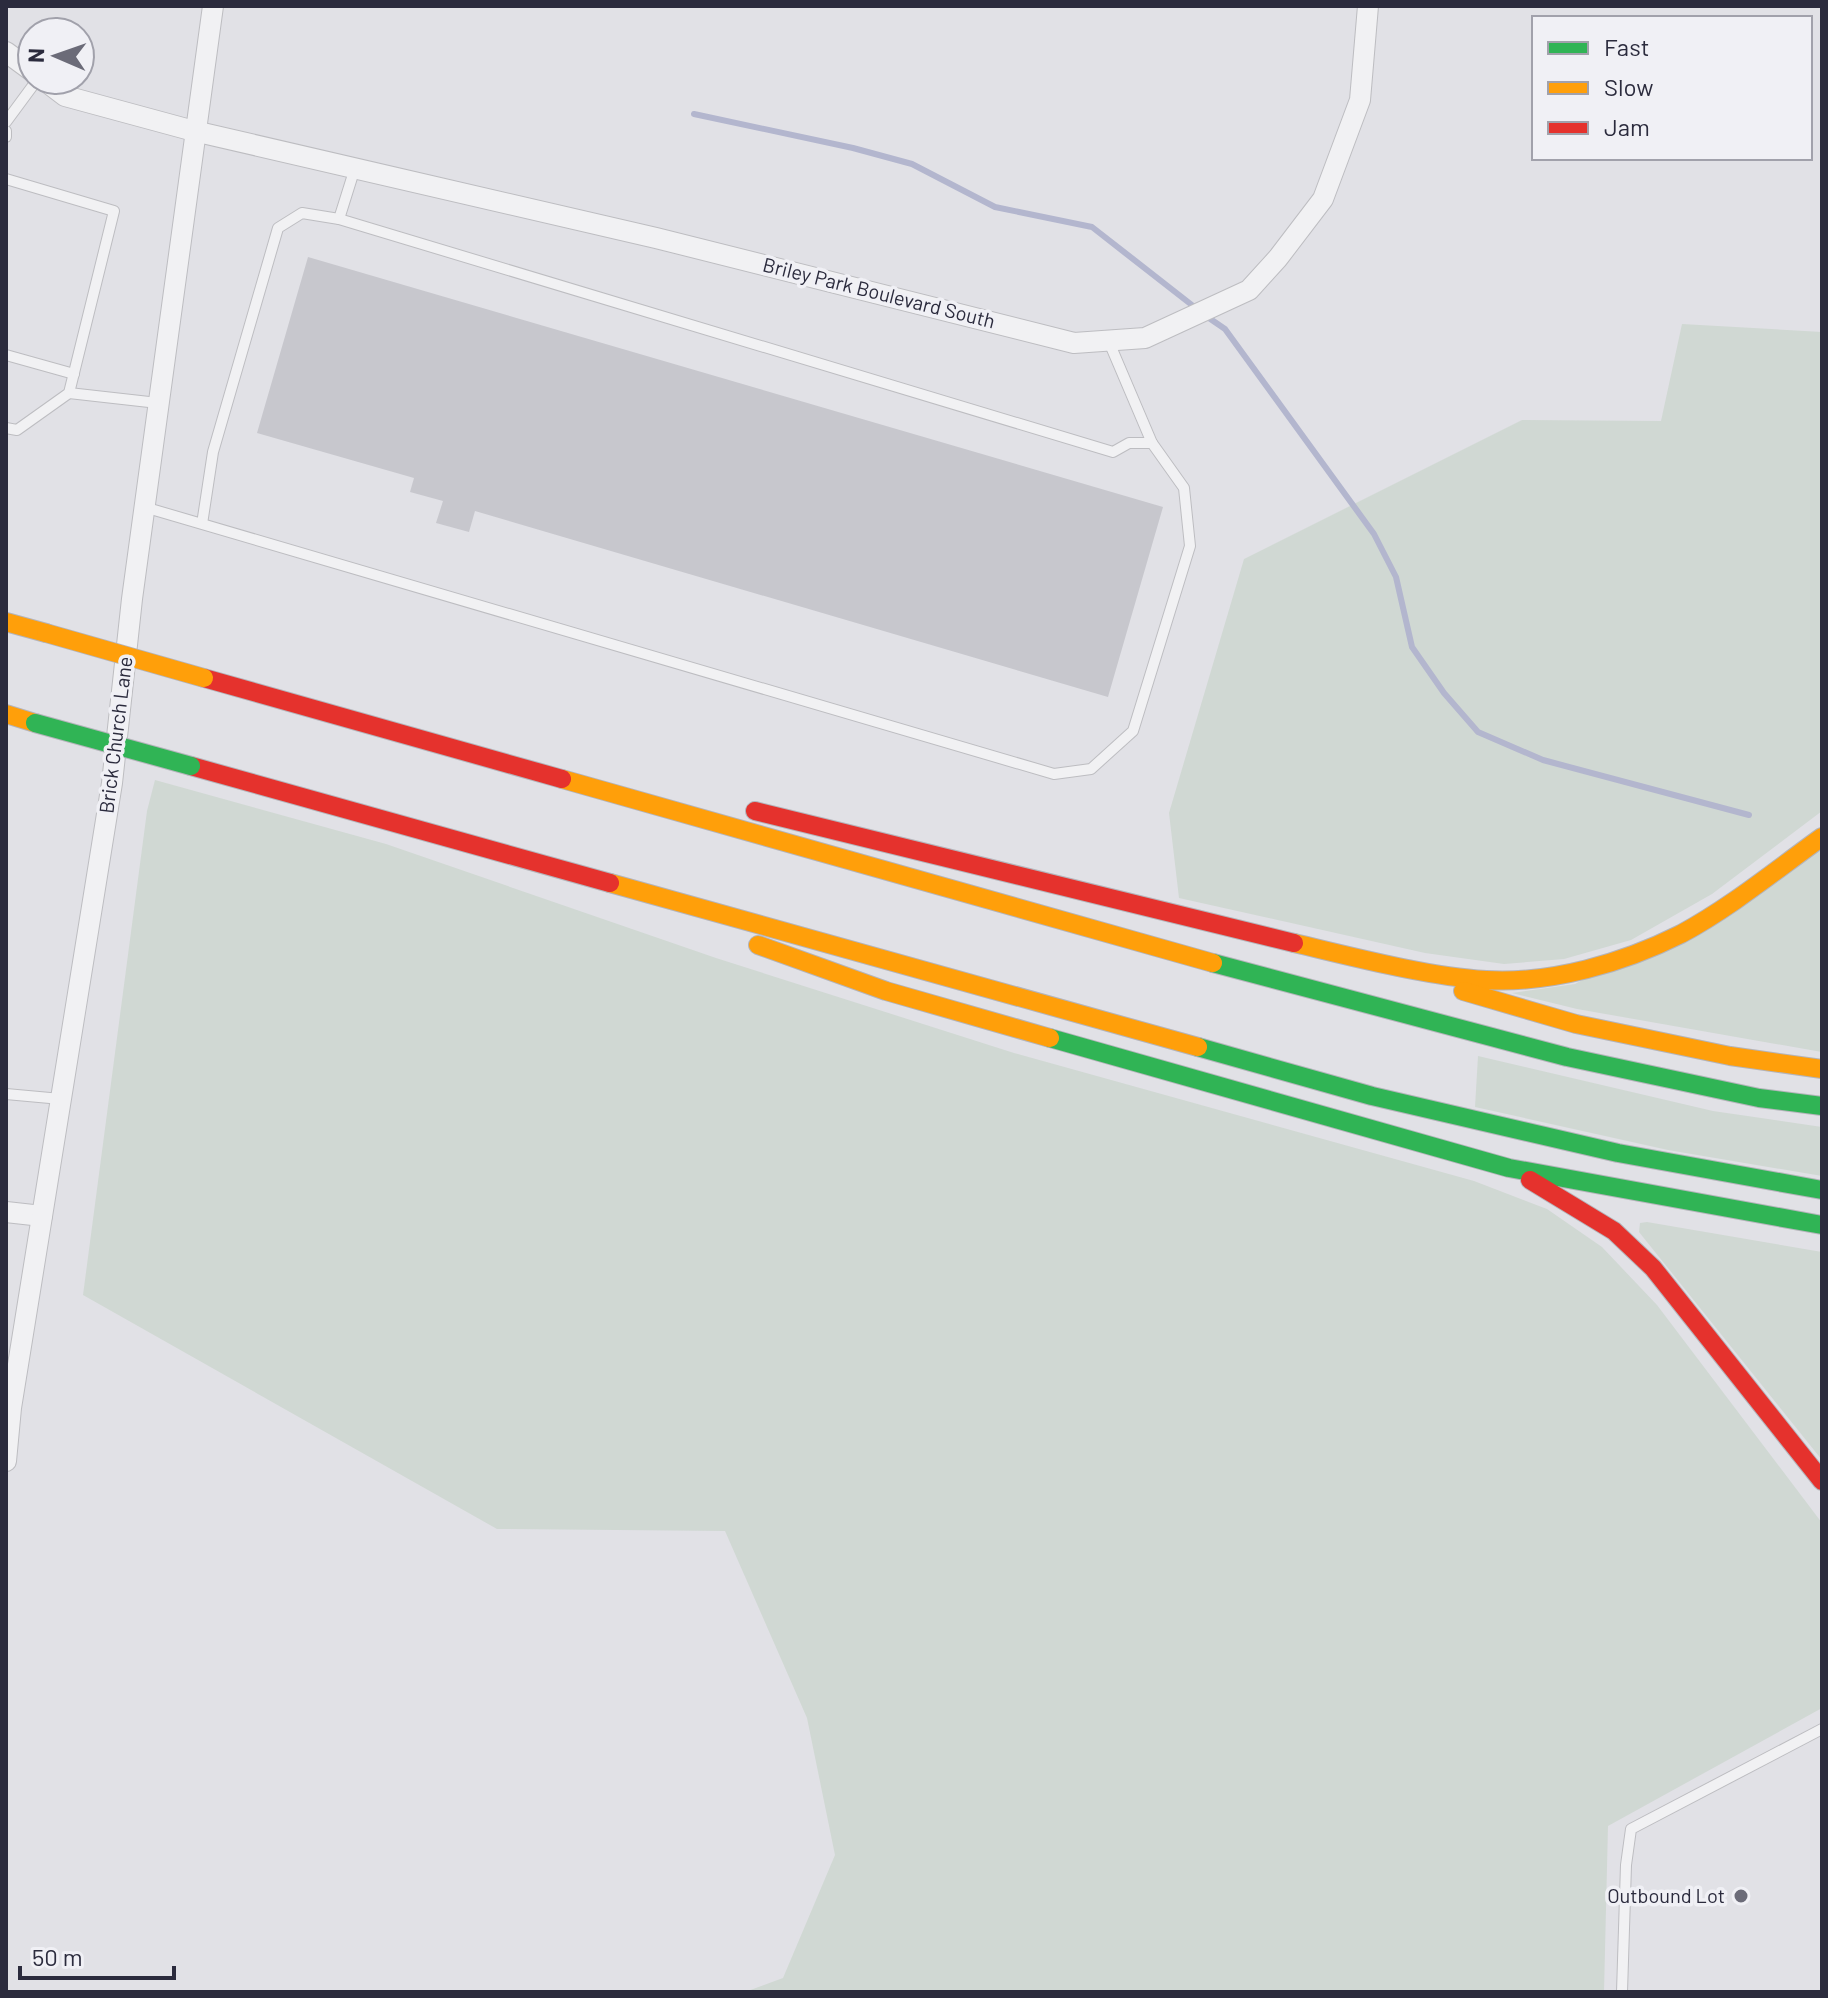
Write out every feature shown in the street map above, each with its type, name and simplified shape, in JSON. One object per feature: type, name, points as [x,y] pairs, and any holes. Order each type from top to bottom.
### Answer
[{"type":"highway","points":[[6,622],[1305,989],[1567,1057],[1759,1098],[1822,1106]]},
{"type":"highway","points":[[6,714],[1372,1096],[1618,1153],[1822,1190]]},
{"type":"highway","points":[[443,746],[662,788]]},
{"type":"highway","points":[[738,806],[1316,948],[1441,974],[1488,980],[1541,977],[1583,970],[1680,934],[1725,907],[1822,837]]},
{"type":"highway","points":[[501,852],[886,991],[1509,1168],[1822,1225]]},
{"type":"highway","points":[[1316,948],[1576,1024],[1730,1056],[1822,1069]]},
{"type":"highway","points":[[1509,1168],[1614,1231],[1653,1268],[1822,1481]]},
{"type":"street","name":"Brick Church Lane","points":[[6,1461],[11,1408],[112,783],[144,507],[213,6]]},
{"type":"street","name":"Briley Park Boulevard South","points":[[65,96],[194,131],[656,238],[1074,343],[1109,342],[1145,338],[1249,290],[1278,258],[1323,199],[1360,100],[1368,6]]},
{"type":"street","points":[[6,1212],[42,1216]]},
{"type":"lane","points":[[6,122],[25,96]]},
{"type":"lane","points":[[6,131],[6,137]]},
{"type":"lane","points":[[339,219],[355,168]]},
{"type":"lane","points":[[6,179],[114,211],[69,393],[17,430],[6,428]]},
{"type":"lane","points":[[202,524],[213,452],[278,228],[302,213],[339,219],[1113,452],[1129,443],[1152,443]]},
{"type":"lane","points":[[144,507],[1054,774],[1091,769],[1133,731],[1190,546],[1184,488],[1152,443],[1109,342]]},
{"type":"lane","points":[[6,355],[74,374]]},
{"type":"lane","points":[[69,393],[158,403]]},
{"type":"lane","points":[[6,1094],[61,1099]]},
{"type":"lane","points":[[1622,1992],[1626,1865],[1631,1829],[1822,1729]]},
{"type":"shaded area","points":[[1682,324],[1822,332],[1822,811],[1712,894],[1631,940],[1564,959],[1504,964],[1425,953],[1179,898],[1169,813],[1244,559],[1522,420],[1661,421]]},
{"type":"shaded area","points":[[155,780],[386,844],[716,958],[1014,1053],[1474,1181],[1547,1209],[1602,1247],[1657,1305],[1822,1523],[1822,1708],[1608,1826],[1604,1992],[745,1992],[783,1978],[835,1855],[807,1718],[725,1531],[497,1529],[83,1295],[147,811]]},
{"type":"shaded area","points":[[1822,849],[1822,1052],[1577,1009],[1512,993],[1575,984]]},
{"type":"shaded area","points":[[1478,1056],[1713,1111],[1822,1127],[1822,1176],[1668,1150],[1475,1107]]},
{"type":"shaded area","points":[[1640,1223],[1822,1252],[1822,1460],[1639,1232]]},
{"type":"building","points":[[308,257],[1163,507],[1108,697],[475,511],[469,532],[436,523],[443,501],[410,492],[414,478],[257,433]]},
{"type":"waterway","points":[[694,114],[853,148],[912,164],[995,207],[1092,227],[1197,309]]},
{"type":"waterway","points":[[1206,316],[1225,329],[1374,534],[1396,577],[1412,647],[1444,693],[1478,732],[1543,760],[1749,815]]},
{"type":"traffic: fast","points":[[35,723],[191,766]]},
{"type":"traffic: fast","points":[[1213,963],[1567,1057],[1759,1098],[1822,1106]]},
{"type":"traffic: fast","points":[[1050,1038],[1509,1168],[1822,1225]]},
{"type":"traffic: fast","points":[[1198,1047],[1372,1096],[1618,1153],[1822,1190]]},
{"type":"traffic: slow","points":[[6,622],[46,633]]},
{"type":"traffic: slow","points":[[46,633],[204,678]]},
{"type":"traffic: slow","points":[[6,714],[35,723]]},
{"type":"traffic: slow","points":[[562,779],[1213,963]]},
{"type":"traffic: slow","points":[[1294,943],[1463,978],[1511,980],[1561,975],[1635,954],[1681,934],[1735,900],[1822,837]]},
{"type":"traffic: slow","points":[[610,883],[1198,1047]]},
{"type":"traffic: slow","points":[[758,945],[886,991],[1050,1038]]},
{"type":"traffic: slow","points":[[1463,991],[1576,1024],[1730,1056],[1822,1069]]},
{"type":"traffic: jam","points":[[204,678],[562,779]]},
{"type":"traffic: jam","points":[[191,766],[610,883]]},
{"type":"traffic: jam","points":[[755,811],[1294,943]]},
{"type":"traffic: jam","points":[[1530,1180],[1614,1231],[1653,1268],[1822,1481]]},
{"type":"place","name":"Outbound Lot","points":[[1741,1896]]}]
